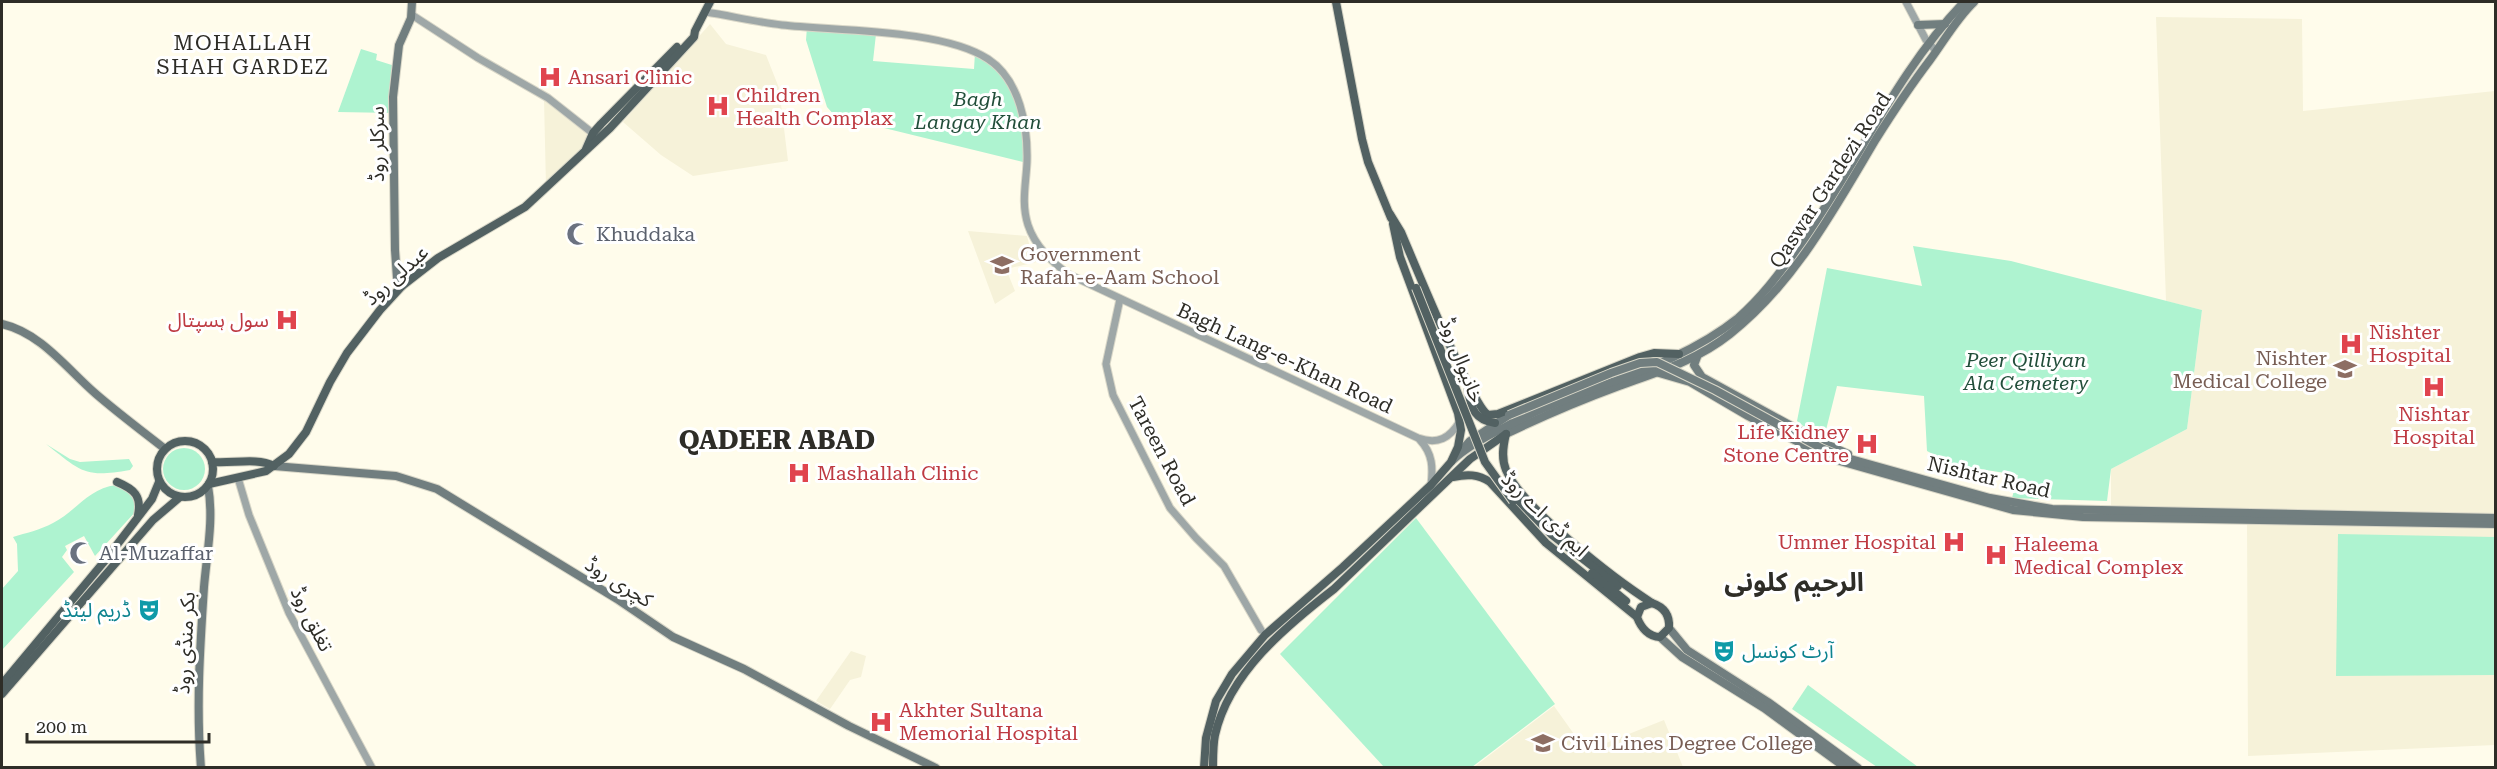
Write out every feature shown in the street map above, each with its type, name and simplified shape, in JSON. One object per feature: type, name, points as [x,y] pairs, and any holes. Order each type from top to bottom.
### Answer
[{"type":"main road","name":"سرکلر روڈ","points":[[402,286],[397,278],[394,243],[393,97],[399,45],[412,15],[412,2]]},
{"type":"main road","name":"عبدلی روڈ","points":[[208,485],[266,471],[298,445],[347,353],[373,318],[402,286],[438,258],[525,207],[585,150],[695,31],[710,2]]},
{"type":"main road","name":"خانیوال روڈ","points":[[1336,2],[1368,162],[1489,460],[1515,500]]},
{"type":"main road","points":[[1204,768],[1206,738],[1216,701],[1232,674],[1264,635],[1343,567],[1431,485],[1454,459],[1530,412],[1699,345],[1720,331],[1757,300],[1822,215],[1894,93],[1964,2]]},
{"type":"main road","name":"Qaswar Gardezi Road","points":[[1506,434],[1659,373],[1698,355],[1729,335],[1748,319],[1785,278],[1847,191],[1878,136],[1936,51],[1974,2]]},
{"type":"main road","points":[[1918,25],[1945,24]]},
{"type":"main road","points":[[1390,214],[1401,232],[1467,381],[1482,410],[1488,415],[1498,414],[1640,357],[1654,353],[1679,354]]},
{"type":"main road","points":[[1393,224],[1400,257],[1460,421],[1458,447],[1454,459]]},
{"type":"main road","points":[[2,324],[20,330],[48,349],[95,393],[165,449]]},
{"type":"main road","points":[[1698,355],[1694,365],[1702,377],[1852,462]]},
{"type":"main road","name":"Nishtar Road","points":[[1454,459],[1470,441],[1509,415],[1611,373],[1640,363],[1657,362],[1852,462],[1988,504],[2037,513],[2084,517],[2496,524]]},
{"type":"main road","points":[[1659,373],[1690,382],[1829,458],[1852,462]]},
{"type":"main road","points":[[1467,381],[1468,393],[1477,416],[1483,421],[1495,423]]},
{"type":"main road","points":[[1213,768],[1215,736],[1224,708],[1242,676],[1262,653],[1294,622],[1334,589],[1470,459],[1506,434]]},
{"type":"main road","name":"ایم ڈی اے روڈ","points":[[1506,434],[1503,448],[1507,470],[1534,507],[1649,604]]},
{"type":"main road","points":[[2,684],[90,580],[152,499],[159,482],[157,465],[165,449],[174,443],[192,442],[204,449],[212,462],[213,473],[208,485],[196,495],[180,497],[170,494],[159,482]]},
{"type":"main road","points":[[212,462],[263,461],[274,466]]},
{"type":"main road","name":"Nishtar Road","points":[[1852,462],[1990,498],[2052,510],[2496,518]]},
{"type":"main road","name":"کچری روڈ","points":[[274,466],[396,476],[437,489],[673,637],[744,669],[849,726],[936,768]]},
{"type":"main road","name":"ایم ڈی اے روڈ","points":[[1451,478],[1481,476],[1490,482],[1546,543],[1638,614]]},
{"type":"main road","points":[[117,482],[129,487],[139,498],[141,503],[137,519]]},
{"type":"main road","name":"بکر منڈی روڈ","points":[[201,768],[198,705],[201,629],[212,515],[208,485]]},
{"type":"main road","points":[[2,694],[153,520],[180,497]]},
{"type":"main road","name":"ایم ڈی اے روڈ","points":[[1515,500],[1568,548],[1649,604]]},
{"type":"main road","name":"ایم ڈی اے روڈ","points":[[1515,500],[1548,537],[1638,614]]},
{"type":"main road","points":[[1846,768],[1764,708],[1682,657],[1660,637],[1652,636],[1644,630],[1638,614],[1649,604],[1665,611],[1670,628],[1687,650],[1768,702],[1858,768]]},
{"type":"main road","points":[[1660,637],[1670,628]]},
{"type":"street","points":[[1906,2],[1929,45],[1936,51]]},
{"type":"street","name":"Bagh Lang-e-Khan Road","points":[[706,12],[782,25],[913,37],[966,48],[988,59],[1009,80],[1021,110],[1027,154],[1023,198],[1028,224],[1051,261],[1068,274],[1418,438]]},
{"type":"street","points":[[412,15],[478,58],[548,98],[597,136]]},
{"type":"street","name":"Tareen Road","points":[[1120,299],[1106,364],[1113,395],[1170,508],[1224,566],[1261,630]]},
{"type":"street","points":[[1418,438],[1438,441],[1447,437],[1460,421]]},
{"type":"street","points":[[1418,438],[1430,454],[1431,485]]},
{"type":"street","name":"تغلق روڈ","points":[[238,478],[249,515],[289,613],[372,768]]},
{"type":"shaded area","name":"Nishter Medical College","points":[[2156,17],[2302,19],[2303,111],[2495,91],[2495,745],[2248,756],[2247,517],[2111,514],[2111,469],[2187,429],[2202,310],[2166,301]]},
{"type":"shaded area","points":[[710,24],[726,44],[766,55],[779,88],[788,161],[693,176],[661,155],[623,122]]},
{"type":"shaded area","points":[[544,99],[593,133],[583,153],[546,187]]},
{"type":"shaded area","name":"Government Rafah-e-Aam School","points":[[968,231],[1027,236],[1030,247],[1041,261],[1006,269],[1015,291],[995,304]]},
{"type":"shaded area","points":[[851,651],[866,656],[861,677],[850,680],[830,709],[816,701]]},
{"type":"shaded area","name":"Civil Lines Degree College","points":[[1554,706],[1586,751],[1664,720],[1683,767],[1474,767]]},
{"type":"green space","name":"Bagh Langay Khan","points":[[807,27],[876,34],[873,61],[974,69],[975,53],[1009,80],[1021,109],[1027,163],[835,116],[827,107],[806,40]]},
{"type":"green space","points":[[361,49],[377,54],[376,60],[395,66],[393,113],[338,112]]},
{"type":"green space","name":"Peer Qilliyan Ala Cemetery","points":[[1913,246],[2011,261],[2202,310],[2187,429],[2111,469],[2107,501],[2012,498],[2018,475],[1954,465],[1927,451],[1924,396],[1837,386],[1823,442],[1797,421],[1827,268],[1922,286]]},
{"type":"green space","points":[[46,444],[70,459],[80,462],[129,459],[133,466],[130,470],[93,473],[76,467]]},
{"type":"green space","points":[[184,448],[199,454],[205,469],[199,484],[184,490],[169,484],[163,469],[169,454]]},
{"type":"green space","points":[[116,485],[133,495],[137,510],[95,556],[84,536],[65,546],[67,550],[62,557],[74,572],[2,650],[2,589],[18,571],[17,544],[13,537],[53,523],[90,495]]},
{"type":"green space","points":[[1416,518],[1555,704],[1472,767],[1384,767],[1280,654]]},
{"type":"green space","points":[[2338,534],[2495,537],[2495,675],[2336,676]]},
{"type":"green space","points":[[1808,685],[1918,767],[1877,767],[1792,709]]},
{"type":"place","name":"Ansari Clinic","points":[[550,77]]},
{"type":"place","name":"Children Health Complax","points":[[718,106]]},
{"type":"place","name":"Khuddaka","points":[[578,234]]},
{"type":"place","name":"Government Rafah-e-Aam School","points":[[1002,265]]},
{"type":"place","name":"سول ہسپتال","points":[[287,320]]},
{"type":"place","name":"Nishter Hospital","points":[[2351,344]]},
{"type":"place","name":"Nishter Medical College","points":[[2345,369]]},
{"type":"place","name":"Nishtar Hospital","points":[[2434,387]]},
{"type":"place","name":"Life Kidney Stone Centre","points":[[1867,444]]},
{"type":"place","name":"Mashallah Clinic","points":[[799,473]]},
{"type":"place","name":"Ummer Hospital","points":[[1954,542]]},
{"type":"place","name":"Al-Muzaffar","points":[[81,553]]},
{"type":"place","name":"Haleema Medical Complex","points":[[1996,555]]},
{"type":"place","name":"ڈریم لینڈ","points":[[149,610]]},
{"type":"place","name":"آرٹ کونسل","points":[[1724,651]]},
{"type":"place","name":"Akhter Sultana Memorial Hospital","points":[[881,722]]},
{"type":"place","name":"Civil Lines Degree College","points":[[1543,743]]},
{"type":"district","name":"MOHALLAH SHAH GARDEZ","points":[[243,55]]},
{"type":"district","name":"QADEER ABAD","points":[[777,440]]},
{"type":"district","name":"الرحیم کلونی","points":[[1794,582]]}]
